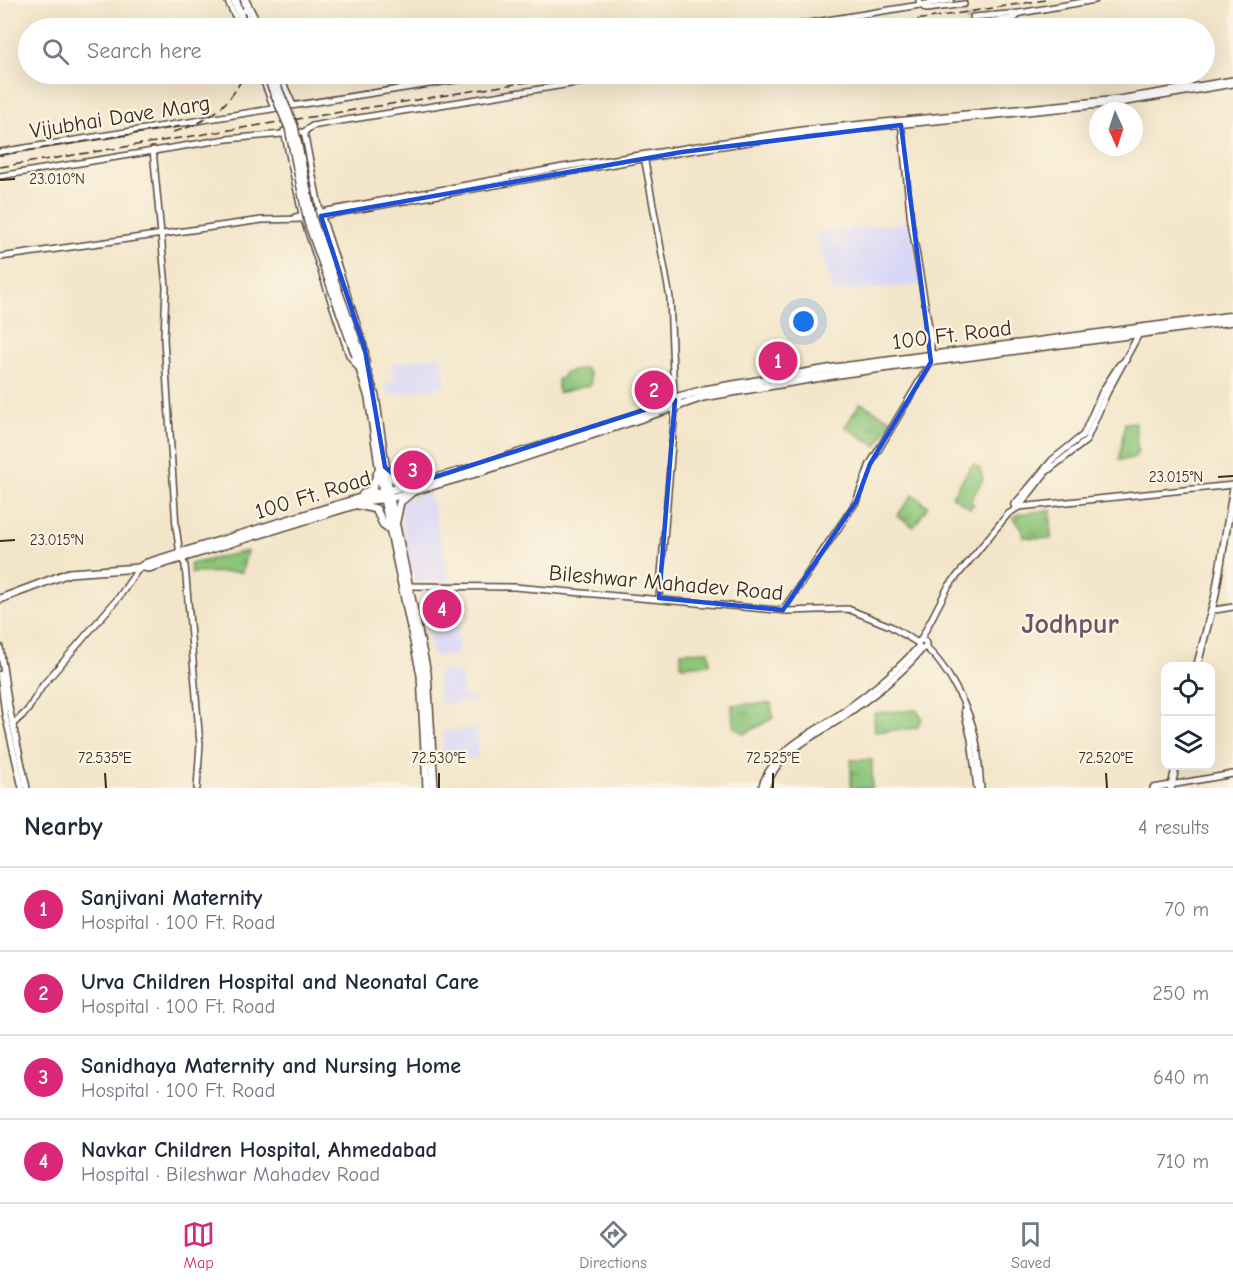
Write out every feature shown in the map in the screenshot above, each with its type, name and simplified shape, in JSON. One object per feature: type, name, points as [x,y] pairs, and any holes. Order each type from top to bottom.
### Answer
[{"type":"main road","points":[[234,0],[242,18]]},
{"type":"main road","points":[[240,0],[248,18]]},
{"type":"main road","points":[[270,84],[289,128],[308,222],[365,372],[377,410],[386,495],[427,673],[434,788]]},
{"type":"main road","points":[[276,84],[294,126],[313,221],[358,355]]},
{"type":"main road","name":"100 Ft. Road","points":[[0,599],[69,573],[142,568],[147,563],[181,559],[627,419],[675,403],[704,390],[759,380],[931,359],[1233,316]]},
{"type":"main road","points":[[1139,330],[1233,321]]},
{"type":"main road","points":[[382,468],[396,481],[410,489],[400,502],[393,527]]},
{"type":"main road","points":[[382,468],[372,489],[358,502],[376,509],[383,524],[393,527]]},
{"type":"main road","points":[[1200,662],[1215,597],[1233,490]]},
{"type":"main road","points":[[1200,662],[1215,610],[1233,509]]},
{"type":"main road","points":[[406,586],[421,675],[427,788]]},
{"type":"main road","points":[[1173,787],[1177,770]]},
{"type":"street","points":[[227,0],[236,18]]},
{"type":"street","points":[[246,0],[255,18]]},
{"type":"street","points":[[835,18],[951,0]]},
{"type":"street","points":[[972,17],[1020,13],[1095,0]]},
{"type":"street","points":[[920,3],[927,9],[964,4]]},
{"type":"street","points":[[1015,18],[1020,13]]},
{"type":"street","points":[[0,257],[302,217],[803,130],[1080,105],[1233,82]]},
{"type":"street","points":[[265,84],[274,108]]},
{"type":"street","points":[[284,84],[293,105]]},
{"type":"street","name":"Vijubhai Dave Marg","points":[[0,152],[428,84]]},
{"type":"street","points":[[0,176],[153,150],[284,132],[304,132],[312,126],[334,122],[573,84]]},
{"type":"street","points":[[783,610],[856,502],[870,464],[931,359],[911,222],[901,122]]},
{"type":"street","points":[[284,132],[302,217],[349,355],[365,372]]},
{"type":"street","points":[[304,132],[321,213],[364,349],[365,372]]},
{"type":"street","points":[[153,150],[159,235],[166,287],[167,385],[197,744],[196,788]]},
{"type":"street","points":[[644,156],[657,214],[670,298],[675,403],[658,598]]},
{"type":"street","points":[[764,788],[770,767],[786,748],[862,698],[921,645],[948,587],[1052,460],[1083,435],[1103,390],[1119,365],[1126,360],[1139,330]]},
{"type":"street","points":[[1016,506],[1233,485]]},
{"type":"street","points":[[13,724],[27,711],[44,685],[142,568]]},
{"type":"street","name":"Bileshwar Mahadev Road","points":[[406,586],[514,587],[783,610],[848,609],[890,626],[921,645]]},
{"type":"street","points":[[1215,610],[1233,607]]},
{"type":"street","points":[[921,645],[941,663],[964,710],[979,788]]},
{"type":"street","points":[[0,647],[27,788]]},
{"type":"street","points":[[0,674],[5,714],[22,788]]},
{"type":"street","points":[[1154,788],[1173,787],[1233,774]]},
{"type":"highlighted area","points":[[901,125],[931,362],[870,464],[856,502],[783,610],[659,598],[675,400],[407,486],[385,467],[365,350],[321,216],[682,152]]},
{"type":"shaded area","points":[[911,222],[921,285],[833,292],[816,232]]},
{"type":"shaded area","points":[[441,355],[446,386],[387,396],[385,382],[394,381],[391,364]]},
{"type":"shaded area","points":[[429,491],[450,582],[414,582],[400,511],[402,501]]},
{"type":"shaded area","points":[[419,591],[457,591],[458,656],[433,656]]},
{"type":"shaded area","points":[[437,672],[461,672],[463,696],[473,697],[473,701],[440,705]]},
{"type":"shaded area","points":[[477,728],[478,758],[442,761],[443,731]]},
{"type":"green space","points":[[585,368],[590,375],[591,385],[558,393],[558,379],[564,377],[564,373]]},
{"type":"green space","points":[[860,403],[892,420],[877,446],[845,427]]},
{"type":"green space","points":[[1135,422],[1138,452],[1134,458],[1119,460],[1125,423]]},
{"type":"green space","points":[[973,464],[980,469],[983,480],[970,501],[974,504],[970,508],[952,496]]},
{"type":"green space","points":[[913,494],[928,506],[914,527],[897,516]]},
{"type":"green space","points":[[1051,510],[1051,539],[1024,537],[1022,528],[1013,518],[1018,514]]},
{"type":"green space","points":[[247,551],[242,572],[191,573],[190,564]]},
{"type":"green space","points":[[709,651],[710,664],[681,666],[681,652]]},
{"type":"green space","points":[[771,703],[773,718],[744,734],[733,726],[732,705]]},
{"type":"green space","points":[[916,710],[922,717],[917,728],[875,732],[874,713]]},
{"type":"green space","points":[[851,760],[872,760],[872,788],[851,788]]},
{"type":"tunnel","points":[[964,4],[969,17],[973,17]]},
{"type":"railway","points":[[240,0],[246,18]]},
{"type":"railway","points":[[929,18],[1045,0]]},
{"type":"railway","points":[[173,132],[196,124],[216,112],[239,84]]},
{"type":"railway","points":[[0,167],[515,84]]},
{"type":"railway","points":[[0,155],[181,126]]},
{"type":"place","name":"Sanjivani Maternity","points":[[778,361]]},
{"type":"place","name":"Urva Children Hospital and Neonatal Care","points":[[654,390]]},
{"type":"place","name":"Sanidhaya Maternity and Nursing Home","points":[[413,470]]},
{"type":"place","name":"Navkar Children Hospital, Ahmedabad","points":[[442,609]]},
{"type":"district","name":"Jodhpur","points":[[1070,624]]}]
